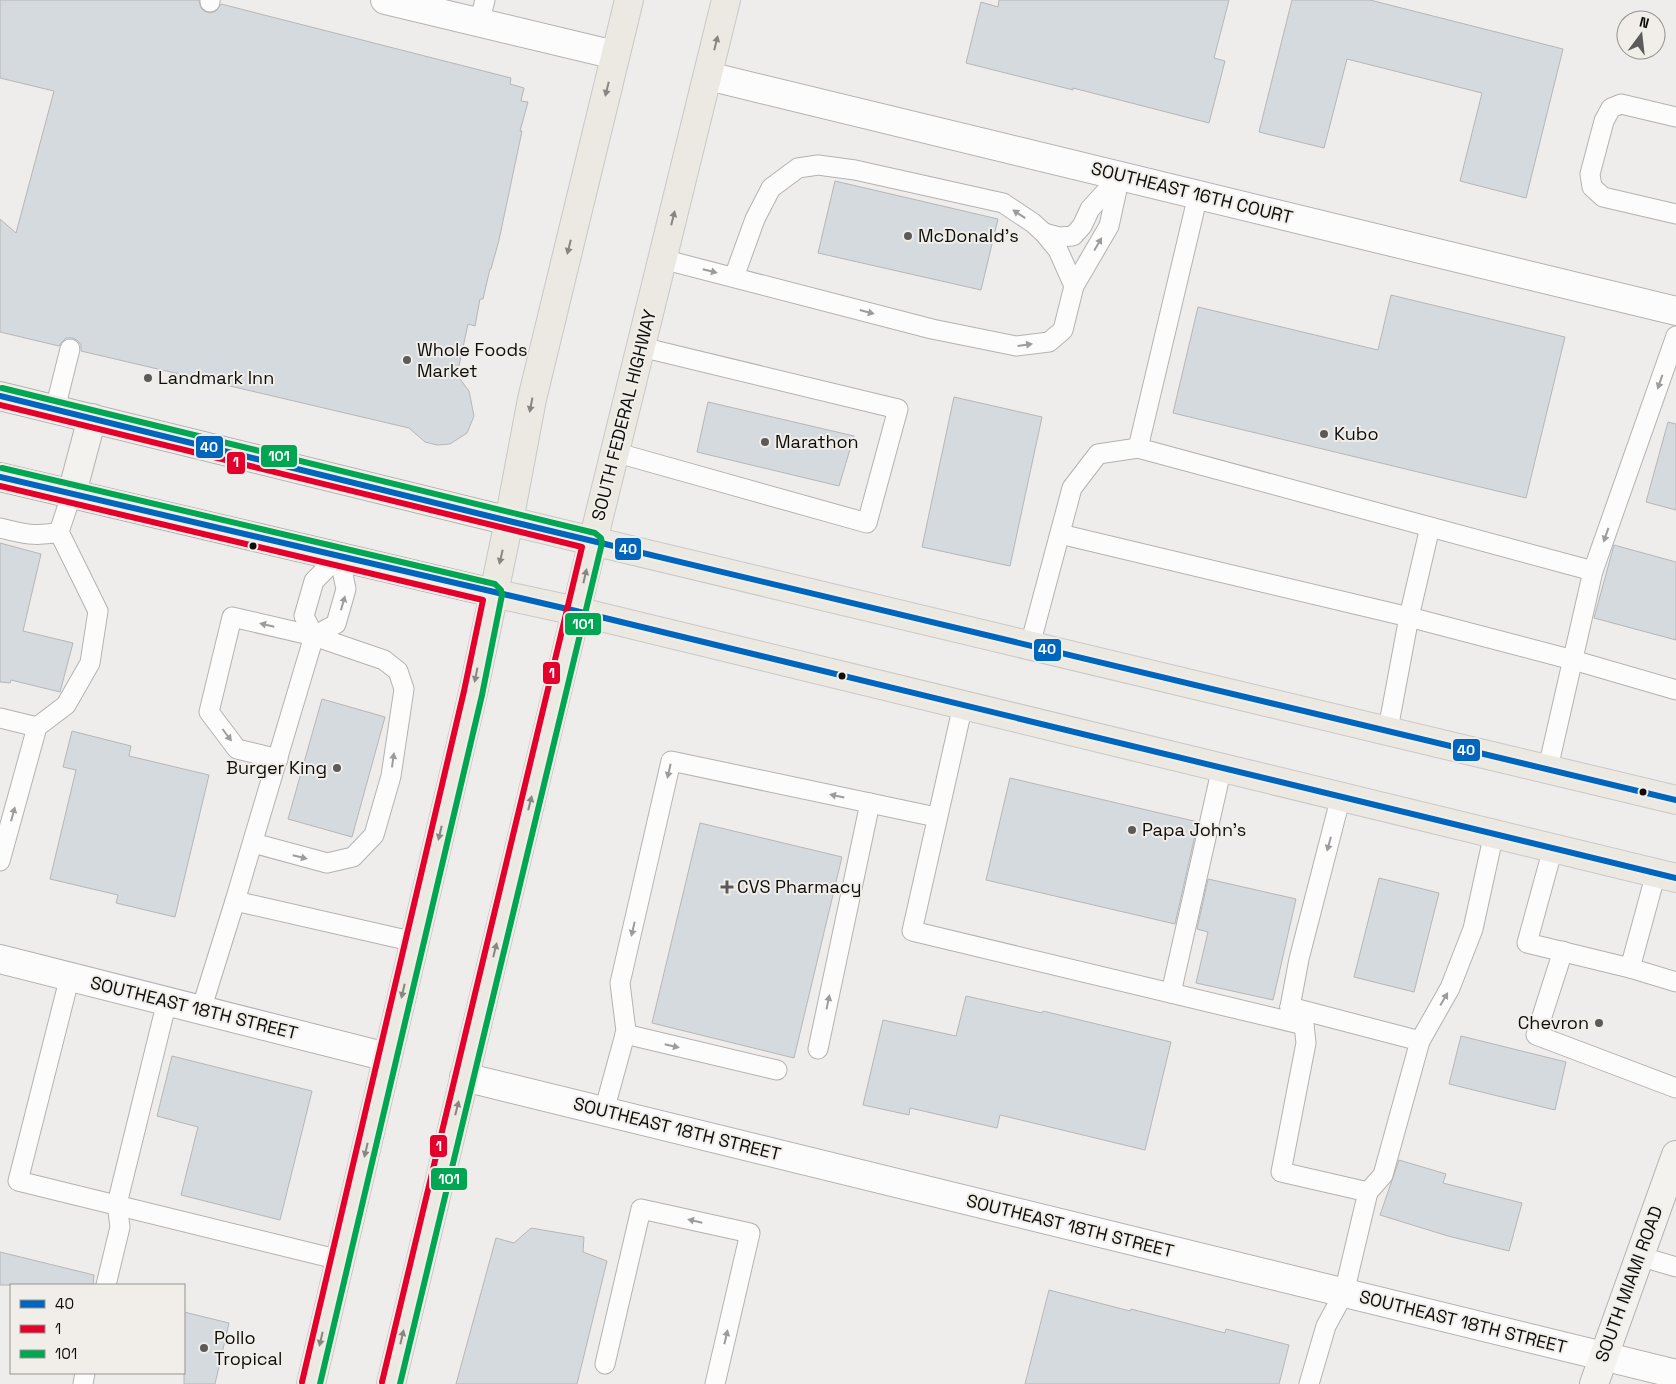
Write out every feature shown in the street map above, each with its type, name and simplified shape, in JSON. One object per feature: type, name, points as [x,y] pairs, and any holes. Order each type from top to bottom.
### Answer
[{"type":"main road","points":[[311,1384],[473,693],[532,399],[629,0]]},
{"type":"main road","name":"SOUTH FEDERAL HIGHWAY","points":[[391,1384],[614,452],[726,0]]},
{"type":"main road","points":[[0,396],[509,521],[1676,800]]},
{"type":"main road","points":[[72,493],[92,418]]},
{"type":"main road","points":[[0,477],[576,611],[1666,875]]},
{"type":"main road","name":"SOUTH MIAMI ROAD","points":[[1594,1384],[1676,1155]]},
{"type":"street","points":[[385,0],[482,11],[615,55]]},
{"type":"street","name":"SOUTHEAST 16TH COURT","points":[[708,76],[1676,311]]},
{"type":"street","name":"SOUTHEAST 18TH STREET","points":[[0,959],[387,1057]]},
{"type":"street","name":"SOUTHEAST 18TH STREET","points":[[464,1077],[1676,1374]]},
{"type":"lane","points":[[1676,117],[1621,104],[1611,108],[1604,121],[1590,174],[1592,187],[1603,197],[1676,214]]},
{"type":"lane","points":[[734,277],[755,219],[770,188],[798,168],[818,165],[855,170],[1003,203],[1033,223],[1044,233],[1058,250],[1074,286]]},
{"type":"lane","points":[[1044,233],[1059,237],[1073,236],[1082,226],[1090,209],[1120,176]]},
{"type":"lane","points":[[662,259],[932,329],[1016,346],[1049,342],[1063,330],[1074,286],[1109,226],[1120,176]]},
{"type":"lane","points":[[1138,448],[1198,195]]},
{"type":"lane","points":[[1548,768],[1593,571],[1676,336]]},
{"type":"lane","points":[[614,452],[867,522],[898,409],[640,347]]},
{"type":"lane","points":[[55,409],[70,349]]},
{"type":"lane","points":[[1030,645],[1072,488],[1098,454],[1138,448],[1593,571]]},
{"type":"lane","points":[[0,861],[37,727],[66,704],[90,663],[98,611],[59,532],[72,493]]},
{"type":"lane","points":[[1388,730],[1409,617],[1430,527]]},
{"type":"lane","points":[[0,528],[42,536],[59,532]]},
{"type":"lane","points":[[1060,534],[1409,617],[1573,660],[1676,690]]},
{"type":"lane","points":[[201,1010],[314,636],[304,616],[314,581],[339,556]]},
{"type":"lane","points":[[314,636],[336,624],[346,589],[339,556]]},
{"type":"lane","points":[[253,843],[327,863],[353,857],[374,836],[391,776],[404,689],[398,671],[384,660],[314,636],[232,617],[209,712],[237,749],[278,759]]},
{"type":"lane","points":[[962,705],[912,931],[1304,1026]]},
{"type":"lane","points":[[0,718],[37,727]]},
{"type":"lane","points":[[604,1111],[625,1033],[620,983],[671,761],[936,818]]},
{"type":"lane","points":[[1171,993],[1222,767]]},
{"type":"lane","points":[[1341,796],[1299,958],[1290,1007],[1304,1026],[1306,1043],[1281,1172],[1368,1192]]},
{"type":"lane","points":[[818,1049],[870,803]]},
{"type":"lane","points":[[1309,1384],[1326,1326],[1344,1293],[1368,1192],[1383,1175],[1420,1041],[1450,988],[1473,929],[1494,833]]},
{"type":"lane","points":[[1553,848],[1527,943],[1630,968],[1676,982]]},
{"type":"lane","points":[[1630,968],[1666,875]]},
{"type":"lane","points":[[235,901],[414,942]]},
{"type":"lane","points":[[1563,951],[1536,1035],[1676,1088]]},
{"type":"lane","points":[[70,976],[18,1181],[340,1260]]},
{"type":"lane","points":[[106,1284],[120,1227],[117,1204],[167,1001]]},
{"type":"lane","points":[[1290,1007],[1420,1041]]},
{"type":"lane","points":[[625,1033],[777,1070]]},
{"type":"lane","points":[[605,1364],[641,1209],[750,1233],[715,1384]]},
{"type":"lane","points":[[1639,1256],[1676,1267]]},
{"type":"building","points":[[0,0],[199,0],[201,8],[210,13],[216,11],[221,4],[511,78],[510,84],[524,88],[521,101],[528,102],[520,131],[522,131],[499,240],[483,299],[480,299],[475,326],[468,324],[457,375],[469,391],[474,416],[467,433],[450,444],[437,445],[425,442],[409,428],[81,351],[81,345],[73,338],[66,338],[59,346],[0,332],[0,219],[16,233],[54,91],[0,78]]},
{"type":"building","points":[[999,0],[1229,0],[1214,58],[1225,61],[1209,123],[966,63],[981,2],[998,7]]},
{"type":"building","points":[[1292,0],[1370,0],[1563,49],[1526,198],[1460,181],[1482,93],[1347,59],[1324,148],[1259,132]]},
{"type":"building","name":"McDonald's","points":[[835,181],[998,219],[981,290],[818,253]]},
{"type":"building","points":[[1391,295],[1565,337],[1526,498],[1173,413],[1198,307],[1378,350]]},
{"type":"building","points":[[954,397],[1042,417],[1010,566],[922,547]]},
{"type":"building","points":[[708,402],[854,436],[839,486],[697,452]]},
{"type":"building","points":[[1668,422],[1676,424],[1676,510],[1646,502]]},
{"type":"building","points":[[0,543],[41,554],[23,631],[73,643],[60,692],[11,680],[10,683],[0,682]]},
{"type":"building","points":[[1614,545],[1676,562],[1676,640],[1594,618]]},
{"type":"building","name":"Burger King","points":[[322,699],[385,717],[352,837],[288,819]]},
{"type":"building","points":[[72,731],[131,746],[129,756],[209,775],[175,917],[116,903],[118,895],[50,879],[76,770],[63,767]]},
{"type":"building","points":[[1010,778],[1198,822],[1175,924],[986,880]]},
{"type":"building","points":[[700,823],[842,857],[794,1058],[652,1023]]},
{"type":"building","points":[[1379,878],[1439,893],[1414,992],[1354,977]]},
{"type":"building","points":[[1208,879],[1296,899],[1273,1000],[1196,983],[1208,932],[1197,929]]},
{"type":"building","points":[[966,996],[1042,1013],[1043,1011],[1171,1042],[1145,1150],[1000,1115],[997,1128],[910,1108],[909,1115],[863,1105],[883,1020],[956,1036]]},
{"type":"building","points":[[1461,1036],[1566,1062],[1555,1110],[1449,1084]]},
{"type":"building","points":[[172,1056],[312,1091],[280,1220],[181,1195],[198,1127],[157,1116]]},
{"type":"building","points":[[1399,1160],[1446,1174],[1443,1183],[1522,1203],[1509,1251],[1448,1236],[1380,1215]]},
{"type":"building","points":[[531,1228],[584,1237],[583,1252],[607,1261],[577,1384],[456,1384],[496,1238],[514,1243]]},
{"type":"building","points":[[0,1252],[94,1275],[93,1284],[0,1285]]},
{"type":"building","points":[[1049,1290],[1225,1333],[1226,1329],[1289,1345],[1279,1384],[1025,1384]]},
{"type":"building","name":"Pollo Tropical","points":[[185,1312],[229,1323],[215,1384],[184,1384]]},
{"type":"transit line","name":"101","points":[[2,388],[595,533],[601,538],[602,543],[400,1384]]},
{"type":"transit line","name":"40","points":[[0,396],[509,521],[1676,800]]},
{"type":"transit line","name":"1","points":[[0,405],[582,547],[382,1382]]},
{"type":"transit line","name":"101","points":[[2,468],[495,584],[501,590],[502,595],[482,695],[320,1384]]},
{"type":"transit line","name":"40","points":[[0,477],[576,611],[1676,878]]},
{"type":"transit line","name":"1","points":[[0,486],[483,600],[464,691],[302,1382]]},
{"type":"place","name":"McDonald's","points":[[908,236]]},
{"type":"place","name":"Whole Foods Market","points":[[407,360]]},
{"type":"place","name":"Landmark Inn","points":[[148,378]]},
{"type":"place","name":"Kubo","points":[[1324,434]]},
{"type":"place","name":"Marathon","points":[[765,442]]},
{"type":"place","name":"Burger King","points":[[337,768]]},
{"type":"place","name":"Papa John's","points":[[1132,830]]},
{"type":"place","name":"CVS Pharmacy","points":[[727,887]]},
{"type":"place","name":"Chevron","points":[[1599,1023]]},
{"type":"place","name":"Pollo Tropical","points":[[204,1348]]}]
